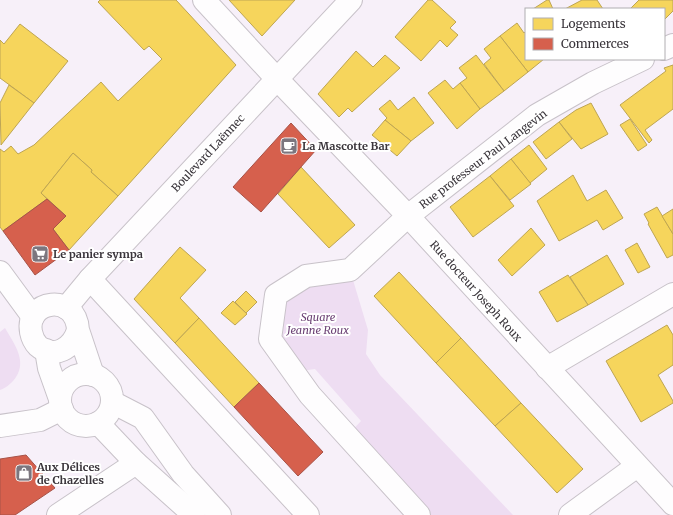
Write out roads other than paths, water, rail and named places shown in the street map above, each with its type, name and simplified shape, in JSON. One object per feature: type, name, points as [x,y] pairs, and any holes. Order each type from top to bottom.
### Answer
[{"type":"street","name":"Rue docteur Joseph Roux","points":[[204,0],[408,216],[673,504]]},
{"type":"street","name":"Boulevard Laënnec","points":[[66,308],[90,279],[352,0]]},
{"type":"street","name":"Rue professeur Paul Langevin","points":[[408,216],[537,114],[593,83],[641,60]]},
{"type":"street","points":[[408,216],[350,270],[306,276],[276,295],[270,339],[310,394],[419,515]]},
{"type":"street","points":[[0,272],[33,317]]},
{"type":"street","points":[[90,279],[308,515]]},
{"type":"street","points":[[547,368],[673,294]]},
{"type":"street","points":[[78,330],[76,337],[67,348],[61,351],[46,350],[35,343],[32,337],[31,323],[33,317],[44,307],[59,305],[66,308],[75,317],[93,374]]},
{"type":"street","points":[[0,426],[40,420],[61,404],[62,392],[65,384],[78,375],[93,374],[108,385],[112,393],[110,410],[105,418],[90,426],[73,422],[66,417],[61,404],[49,368],[46,350]]},
{"type":"street","points":[[112,402],[143,418],[183,474],[220,515]]},
{"type":"street","points":[[98,423],[119,443],[136,463],[194,515]]},
{"type":"street","points":[[58,515],[136,463]]},
{"type":"street","points":[[570,515],[637,466]]},
{"type":"place","name":"La Mascotte Bar","points":[[289,146]]},
{"type":"place","name":"Le panier sympa","points":[[40,254]]},
{"type":"place","name":"Aux Délices de Chazelles","points":[[24,473]]},
{"type":"park label","name":"Square Jeanne Roux","points":[[318,323]]}]
